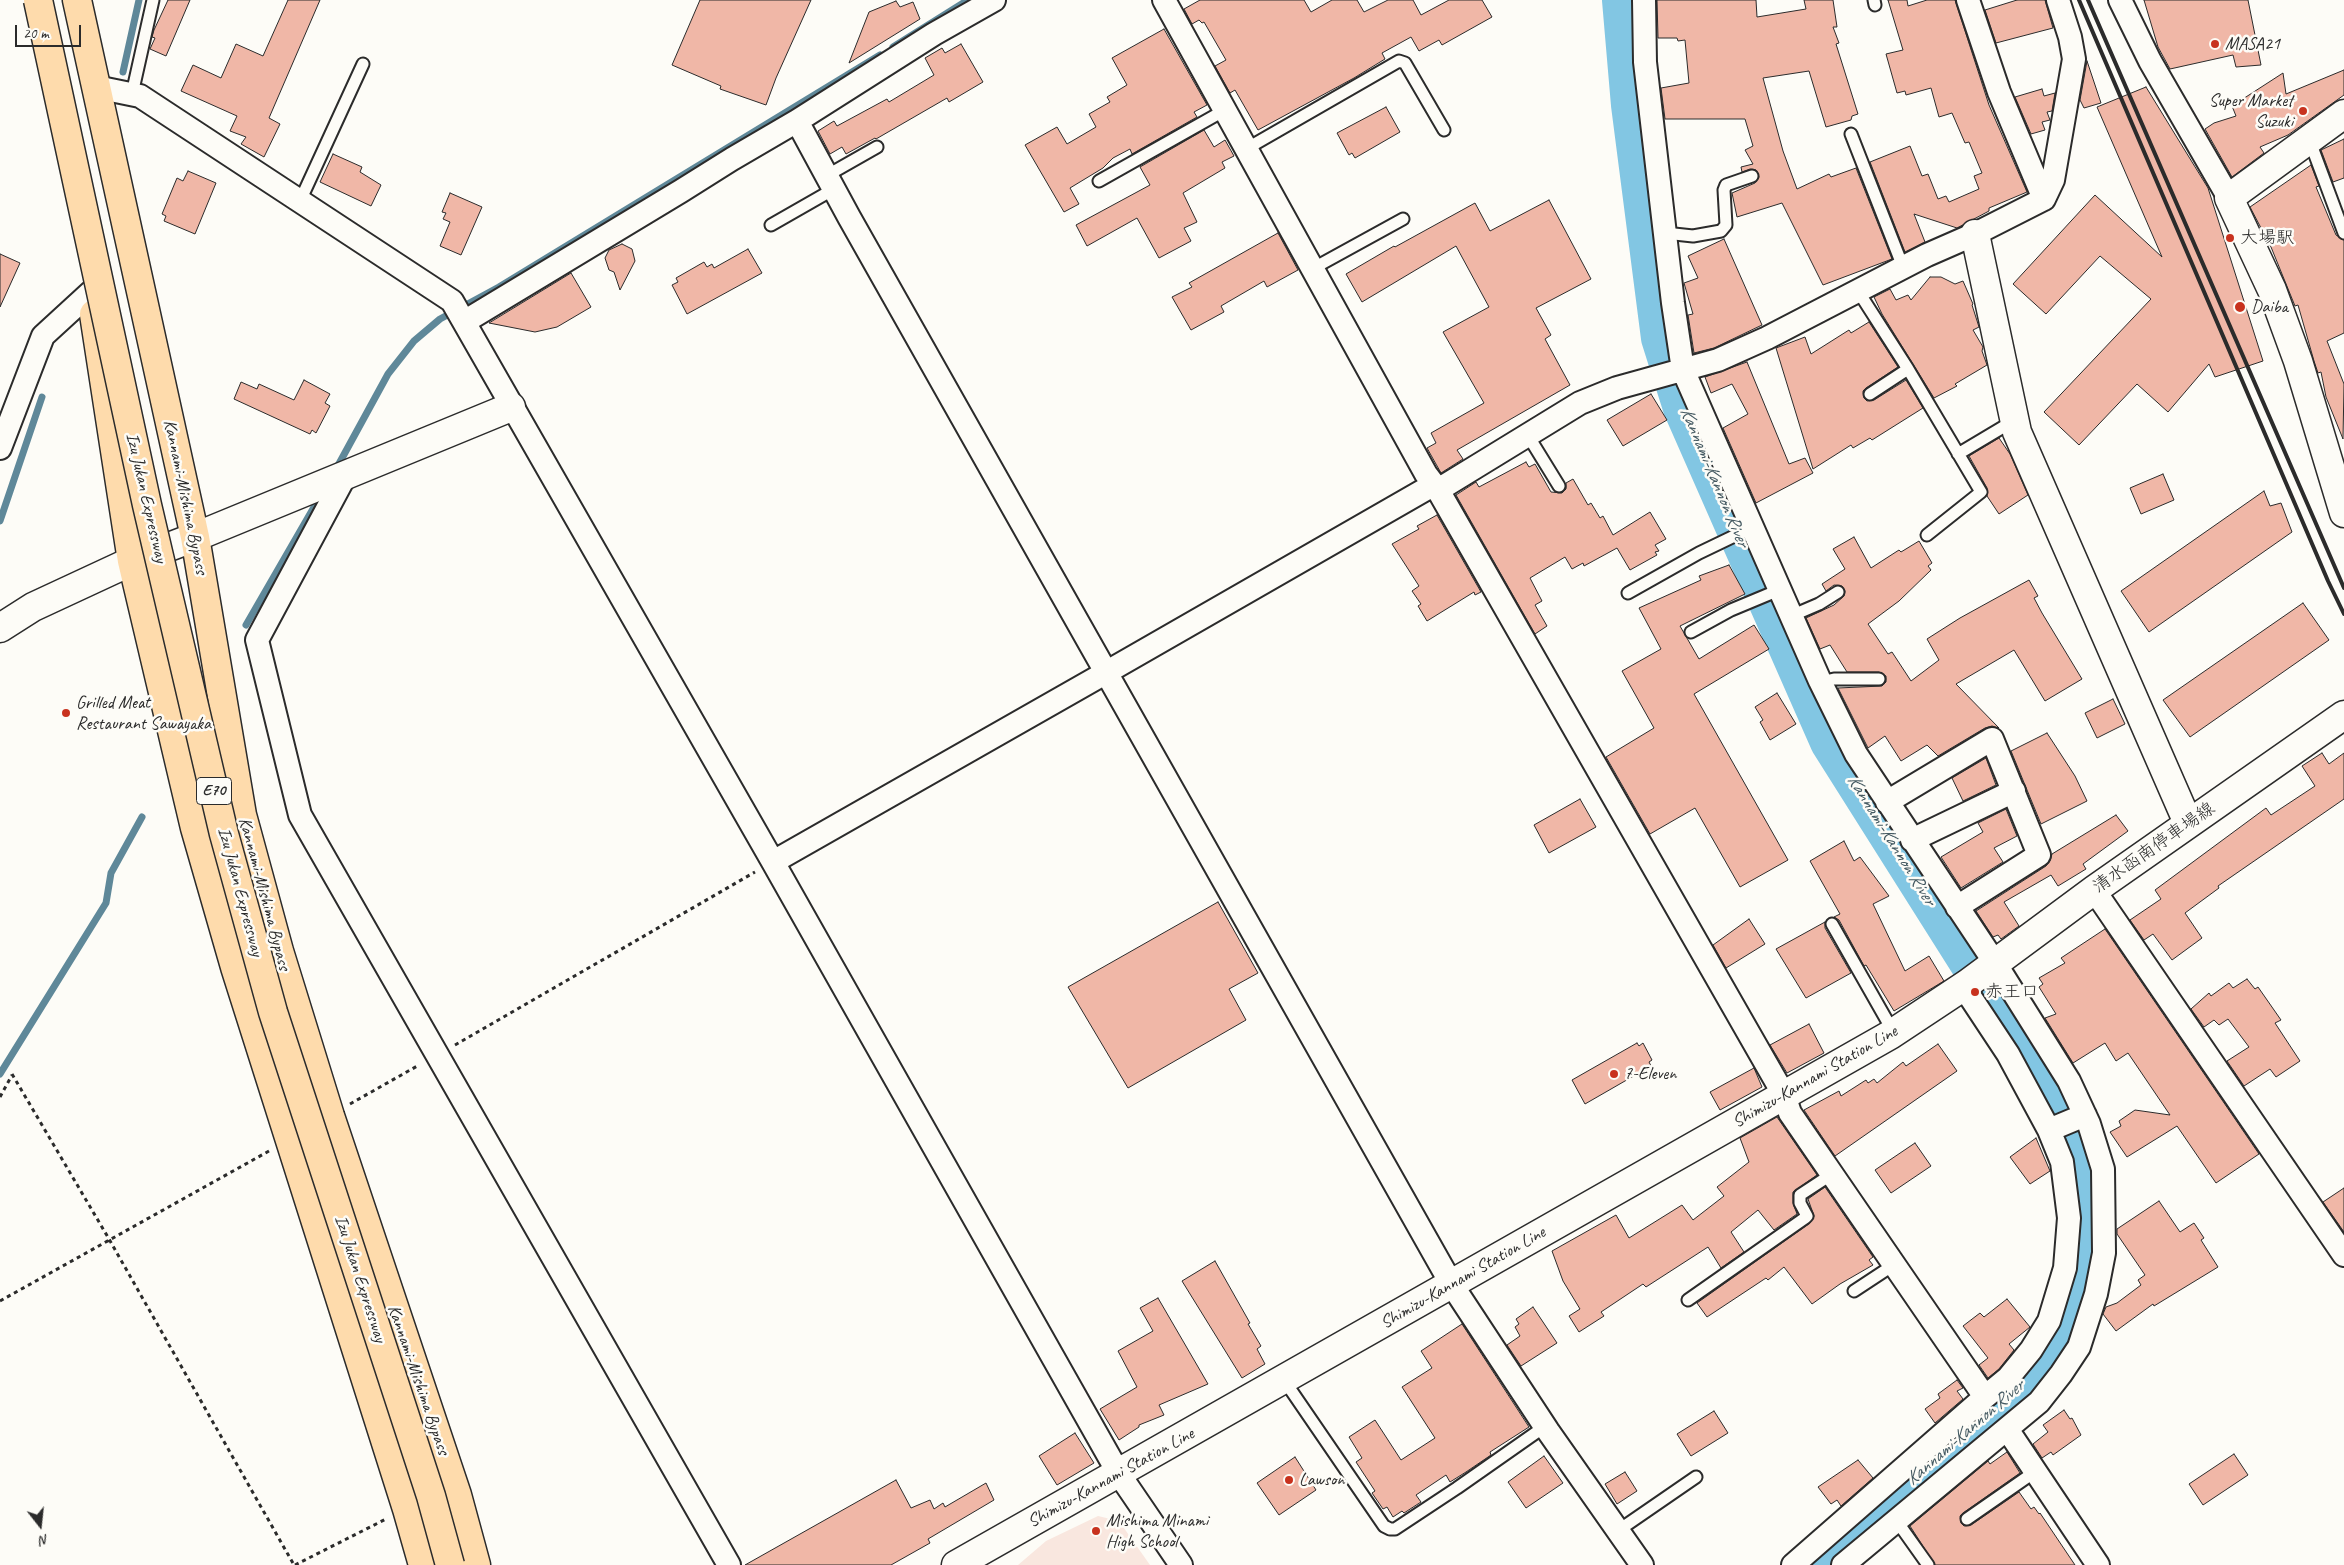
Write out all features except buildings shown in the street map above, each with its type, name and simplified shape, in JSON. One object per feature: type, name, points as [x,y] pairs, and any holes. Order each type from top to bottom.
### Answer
[{"type":"highway","points":[[28,0],[90,292],[132,561],[195,828],[235,967],[407,1508],[423,1565]]},
{"type":"highway","name":"Izu Jukan Expressway","points":[[38,0],[128,419],[224,834],[273,1012],[431,1496],[450,1565]]},
{"type":"highway","name":"Kannami-Mishima Bypass","points":[[77,0],[195,537],[242,816],[279,951],[330,1116],[458,1495],[476,1565]]},
{"type":"street","points":[[459,314],[682,191],[732,158],[797,121],[934,34],[994,0]]},
{"type":"street","points":[[1164,0],[1435,487],[1784,1096],[1790,1113],[1985,1397]]},
{"type":"street","points":[[1644,0],[1645,62],[1672,303],[1683,370],[1748,529],[1776,591],[1791,616],[1856,754],[1957,907],[1992,966],[2069,1081],[2067,1123],[2062,1162],[2069,1218],[2066,1268],[2049,1320],[2031,1350],[2008,1378],[1939,1441],[1793,1565]]},
{"type":"street","points":[[1968,0],[1999,92],[2044,199]]},
{"type":"street","points":[[772,862],[1580,404],[1602,394],[1718,360],[1767,338],[1903,267],[1975,234],[2044,199],[2053,180],[2074,59],[2070,37],[2058,0]]},
{"type":"street","points":[[2120,0],[2150,61],[2229,198],[2272,290],[2295,352],[2344,513]]},
{"type":"street","points":[[96,87],[140,96],[300,201],[459,314],[1119,1474],[1181,1565]]},
{"type":"street","points":[[2229,198],[2344,114]]},
{"type":"street","points":[[797,121],[830,183],[1452,1284],[1544,1426],[1642,1565]]},
{"type":"street","points":[[1975,234],[2017,432],[2188,824]]},
{"type":"street","points":[[0,448],[43,336],[90,292]]},
{"type":"street","points":[[0,628],[33,607],[132,561],[511,407]]},
{"type":"street","points":[[346,474],[257,640],[300,815],[729,1565]]},
{"type":"street","name":"清水函南停車場線","points":[[1965,985],[2094,890],[2344,715]]},
{"type":"street","points":[[1887,802],[1992,739],[2039,855],[1957,907]]},
{"type":"street","points":[[1912,840],[2014,791]]},
{"type":"street","points":[[2094,890],[2344,1255]]},
{"type":"street","points":[[1843,1565],[1896,1520],[1923,1494],[2039,1402],[2079,1347],[2096,1294],[2104,1253],[2103,1169],[2067,1123],[2008,1054],[1965,985]]},
{"type":"street","name":"Shimizu-Kannami Station Line","points":[[956,1565],[1894,1033],[1965,985]]},
{"type":"street","points":[[2007,1429],[2098,1565]]},
{"type":"street","points":[[1939,1441],[1958,1465]]},
{"type":"street","points":[[1904,1471],[1923,1494]]},
{"type":"lane","points":[[132,94],[153,0]]},
{"type":"lane","points":[[1246,149],[1399,61],[1404,62],[1444,130]]},
{"type":"lane","points":[[300,201],[363,64]]},
{"type":"lane","points":[[1099,181],[1225,110]]},
{"type":"lane","points":[[1851,134],[1903,267]]},
{"type":"lane","points":[[2309,139],[2344,233]]},
{"type":"lane","points":[[771,225],[877,147]]},
{"type":"lane","points":[[1665,233],[1693,236],[1721,231],[1726,225],[1724,190],[1726,185],[1752,176]]},
{"type":"lane","points":[[1312,269],[1402,219]]},
{"type":"lane","points":[[1858,290],[1908,368],[1981,492],[1927,535]]},
{"type":"lane","points":[[1870,394],[1908,368]]},
{"type":"lane","points":[[1958,454],[2014,420]]},
{"type":"lane","points":[[1527,434],[1558,486]]},
{"type":"lane","points":[[1628,593],[1727,538],[1748,529]]},
{"type":"lane","points":[[1691,632],[1755,599],[1776,591]]},
{"type":"lane","points":[[1791,616],[1819,604],[1838,592]]},
{"type":"lane","points":[[1821,682],[1834,679],[1879,679]]},
{"type":"lane","points":[[1832,924],[1894,1033]]},
{"type":"lane","points":[[1688,1300],[1806,1218],[1807,1216],[1800,1203],[1800,1195],[1832,1174]]},
{"type":"lane","points":[[1854,1291],[1895,1264]]},
{"type":"lane","points":[[1284,1380],[1384,1526],[1390,1529],[1395,1529],[1457,1488],[1544,1426]]},
{"type":"lane","points":[[1967,1519],[2036,1471]]},
{"type":"lane","points":[[1619,1530],[1696,1477]]},
{"type":"lane","points":[[1896,1520],[1928,1565]]},
{"type":"path","points":[[330,1116],[772,862]]},
{"type":"path","points":[[0,1097],[12,1074],[109,1239],[294,1565],[407,1508]]},
{"type":"path","points":[[0,1300],[289,1140]]},
{"type":"shaded area","name":"Mishima Minami High School","points":[[1098,1516],[1119,1521],[1150,1565],[1018,1565],[1046,1541]]},
{"type":"waterway","points":[[123,72],[139,0]]},
{"type":"waterway","points":[[893,47],[968,0]]},
{"type":"waterway","name":"Kannami-Kannon River","points":[[1622,0],[1631,105],[1661,338],[1683,408],[1830,742],[2058,1103],[2078,1166],[2088,1226],[2084,1275],[2055,1345],[2012,1397],[1809,1565]]},
{"type":"waterway","points":[[335,471],[388,374],[414,341],[440,319],[499,287],[880,55]]},
{"type":"waterway","points":[[0,521],[42,397]]},
{"type":"waterway","points":[[246,625],[321,495]]},
{"type":"waterway","points":[[0,1074],[106,903],[111,873],[142,817]]},
{"type":"railway","points":[[2079,0],[2328,581],[2344,614]]},
{"type":"railway","points":[[2088,0],[2344,588]]},
{"type":"place","name":"MASA21","points":[[2215,44]]},
{"type":"place","name":"Super Market Suzuki","points":[[2303,111]]},
{"type":"place","name":"大場駅","points":[[2230,238]]},
{"type":"place","name":"Daiba","points":[[2240,307]]},
{"type":"place","name":"Grilled Meat Restaurant Sawayaka","points":[[66,713]]},
{"type":"place","name":"赤王口","points":[[1975,992]]},
{"type":"place","name":"7-Eleven","points":[[1614,1074]]},
{"type":"place","name":"Lawson","points":[[1289,1480]]},
{"type":"place","name":"Mishima Minami High School","points":[[1096,1531]]}]
